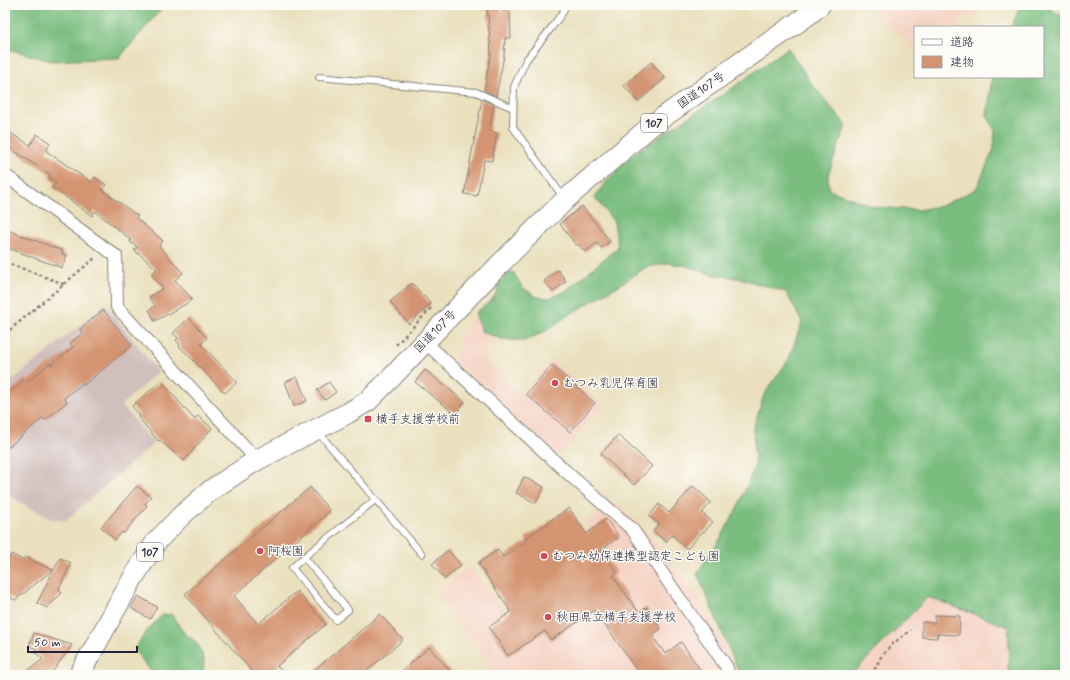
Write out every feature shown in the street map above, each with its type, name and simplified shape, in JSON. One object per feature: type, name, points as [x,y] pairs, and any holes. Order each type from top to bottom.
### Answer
[{"type":"highway","name":"国道107号","points":[[79,675],[133,578],[156,542],[181,516],[211,490],[257,460],[348,413],[368,401],[503,260],[565,200],[652,125],[820,5]]},
{"type":"street","points":[[5,175],[116,256],[117,307],[257,460]]},
{"type":"street","points":[[424,342],[572,477],[632,529],[726,666],[729,675]]},
{"type":"lane","points":[[565,5],[563,12],[556,22],[526,60],[514,87],[512,127],[565,200]]},
{"type":"lane","points":[[319,77],[476,92],[513,108]]},
{"type":"lane","points":[[315,429],[422,554]]},
{"type":"lane","points":[[304,558],[348,610],[336,620],[292,568],[304,558],[375,500]]},
{"type":"path","points":[[5,334],[106,249]]},
{"type":"path","points":[[5,262],[64,284]]},
{"type":"path","points":[[396,345],[430,309],[435,306]]},
{"type":"path","points":[[873,675],[873,672],[881,657],[891,645],[911,630]]},
{"type":"shaded area","points":[[870,5],[985,5],[974,19],[966,15],[956,26],[914,26],[914,49]]},
{"type":"shaded area","points":[[105,305],[158,372],[121,405],[154,443],[65,521],[49,518],[5,494],[5,386]]},
{"type":"shaded area","name":"むつみ乳児保育園","points":[[484,310],[493,317],[485,356],[487,361],[495,371],[523,394],[552,360],[604,407],[558,456],[454,362],[463,328]]},
{"type":"shaded area","name":"秋田県立横手支援学校","points":[[616,503],[655,542],[699,597],[738,675],[497,675],[435,593],[470,566],[505,613],[606,550],[585,521]]},
{"type":"shaded area","points":[[928,596],[1009,627],[1008,675],[851,675]]},
{"type":"green space","points":[[5,5],[165,5],[119,58],[51,61],[5,48]]},
{"type":"green space","points":[[1021,5],[1042,5],[1065,17],[1065,675],[1008,675],[1009,627],[928,597],[851,675],[740,675],[697,573],[719,541],[738,507],[755,466],[753,429],[764,395],[789,359],[802,322],[786,292],[743,279],[710,274],[687,266],[669,263],[646,267],[626,281],[564,318],[546,331],[524,341],[502,339],[482,332],[475,313],[491,301],[497,292],[498,283],[508,273],[513,272],[523,288],[537,297],[550,298],[566,291],[618,247],[614,222],[594,196],[629,157],[731,89],[788,48],[811,83],[846,125],[828,175],[829,190],[875,207],[918,210],[941,206],[976,189],[994,149],[995,131],[987,115],[992,78],[1044,78],[1044,26],[1011,26]]},
{"type":"green space","points":[[171,614],[184,633],[196,642],[204,658],[203,675],[155,675],[142,661],[135,648],[146,632],[162,615]]},
{"type":"building","points":[[487,5],[501,5],[502,11],[510,11],[511,38],[505,38],[504,56],[496,96],[484,90],[491,53]]},
{"type":"building","points":[[651,62],[665,78],[638,102],[624,86]]},
{"type":"building","points":[[482,99],[494,105],[489,131],[497,133],[492,161],[484,160],[477,196],[464,194]]},
{"type":"building","points":[[5,130],[30,145],[37,134],[50,143],[46,151],[91,182],[95,177],[106,185],[102,190],[138,216],[136,218],[163,241],[159,246],[183,273],[175,280],[192,299],[186,304],[155,321],[149,310],[155,306],[149,297],[163,288],[151,274],[157,269],[134,250],[137,247],[130,242],[131,240],[95,211],[92,216],[52,187],[56,183],[49,178],[51,175],[5,145]]},
{"type":"building","points":[[582,206],[610,241],[601,248],[597,243],[585,252],[578,244],[576,245],[560,224]]},
{"type":"building","points":[[5,229],[63,251],[62,254],[67,255],[62,268],[5,247]]},
{"type":"building","points":[[558,270],[566,281],[553,292],[544,281]]},
{"type":"building","points":[[412,283],[431,304],[409,324],[390,302]]},
{"type":"building","points":[[103,310],[132,345],[84,385],[83,383],[64,398],[67,402],[45,420],[43,418],[5,450],[5,396],[25,379],[27,382],[73,347],[70,343],[83,333],[80,329]]},
{"type":"building","points":[[189,318],[207,338],[201,344],[237,382],[225,393],[179,346],[180,345],[176,340],[178,338],[173,333]]},
{"type":"building","points":[[552,365],[595,403],[570,432],[526,394]]},
{"type":"building","points":[[425,370],[465,402],[455,414],[415,382]]},
{"type":"building","points":[[297,377],[307,401],[294,406],[285,382]]},
{"type":"building","points":[[161,381],[194,419],[198,416],[212,428],[184,461],[159,440],[158,441],[138,417],[140,415],[132,406]]},
{"type":"building","points":[[329,382],[336,392],[325,400],[317,390]]},
{"type":"building","points":[[618,435],[652,466],[634,485],[601,454]]},
{"type":"building","points":[[524,477],[544,487],[536,503],[516,493]]},
{"type":"building","points":[[137,486],[151,497],[145,504],[147,506],[124,533],[122,532],[115,540],[101,527]]},
{"type":"building","points":[[693,486],[711,502],[702,513],[713,522],[687,549],[672,535],[666,542],[653,531],[659,524],[649,516],[659,504],[669,513]]},
{"type":"building","name":"阿桜園","points":[[310,487],[330,511],[234,596],[258,624],[297,591],[326,624],[277,666],[285,675],[255,675],[185,594]]},
{"type":"building","points":[[569,508],[586,534],[606,519],[619,537],[601,550],[617,573],[613,576],[639,613],[646,607],[661,629],[652,635],[665,654],[681,642],[704,675],[640,675],[595,610],[551,640],[545,631],[508,656],[489,627],[511,612],[478,563],[498,550],[503,557],[527,541],[525,538]]},
{"type":"building","points":[[448,550],[461,565],[445,579],[432,564]]},
{"type":"building","points":[[11,554],[23,560],[25,557],[53,570],[15,600],[5,595],[5,567]]},
{"type":"building","points":[[60,558],[71,563],[59,589],[62,593],[47,608],[37,603]]},
{"type":"building","points":[[138,596],[157,607],[150,619],[131,608]]},
{"type":"building","points":[[380,614],[403,640],[362,675],[309,675]]},
{"type":"building","points":[[935,615],[960,616],[959,635],[937,634],[937,638],[922,637],[922,622],[935,623]]},
{"type":"building","points":[[34,633],[72,645],[53,671],[48,675],[22,675],[43,659],[36,653],[37,649],[29,646]]},
{"type":"building","points":[[429,647],[454,675],[398,675]]},
{"type":"place","name":"むつみ乳児保育園","points":[[555,383]]},
{"type":"place","name":"横手支援学校前","points":[[368,419]]},
{"type":"place","name":"阿桜園","points":[[260,551]]},
{"type":"place","name":"むつみ幼保連携型認定こども園","points":[[544,556]]},
{"type":"place","name":"秋田県立横手支援学校","points":[[548,617]]}]
